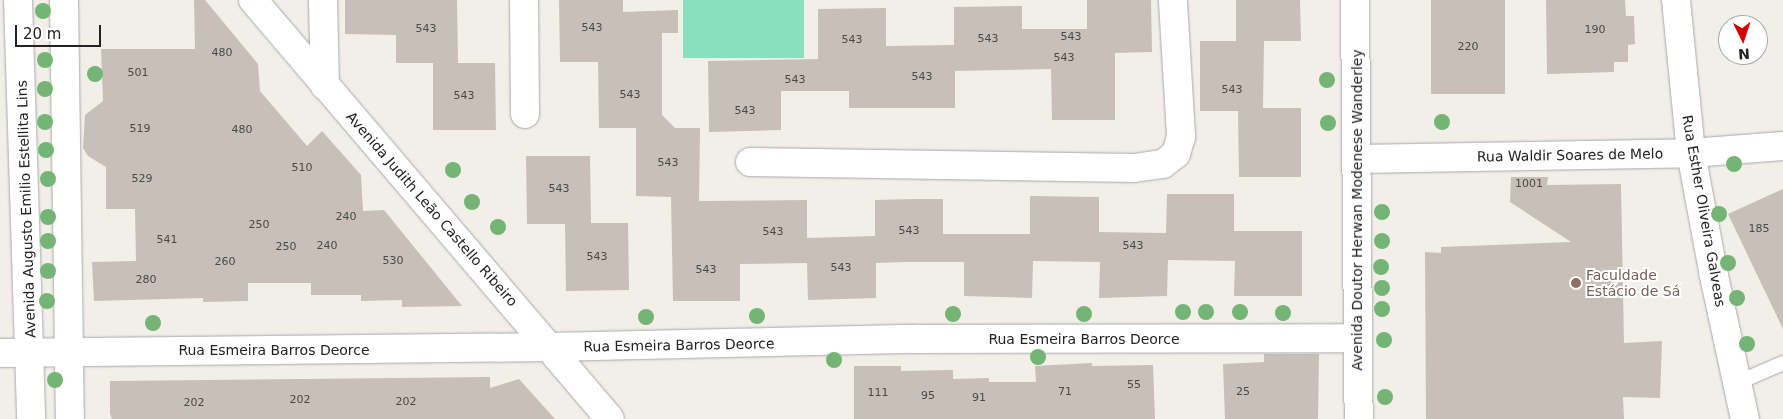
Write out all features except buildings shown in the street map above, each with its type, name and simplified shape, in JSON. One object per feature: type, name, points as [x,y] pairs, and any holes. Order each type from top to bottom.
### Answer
[{"type":"street","name":"Avenida Augusto Emilio Estellita Lins","points":[[18,0],[32,353],[31,419]]},
{"type":"street","points":[[64,0],[70,419]]},
{"type":"street","name":"Avenida Judith Leão Castello Ribeiro","points":[[253,0],[610,419]]},
{"type":"street","points":[[323,0],[325,86]]},
{"type":"street","points":[[524,0],[525,114]]},
{"type":"street","points":[[750,162],[1134,168],[1163,164],[1176,154],[1182,136],[1173,0]]},
{"type":"street","name":"Avenida Doutor Herwan Modenese Wanderley","points":[[1355,0],[1359,419]]},
{"type":"street","name":"Rua Esther Oliveira Galveas","points":[[1676,0],[1691,153],[1737,383],[1746,419]]},
{"type":"street","name":"Rua Waldir Soares de Melo","points":[[1356,159],[1691,153],[1783,146]]},
{"type":"street","name":"Rua Esmeira Barros Deorce","points":[[0,353],[551,348],[915,339],[1357,338]]},
{"type":"lane","points":[[1737,383],[1783,363]]},
{"type":"green space","points":[[683,0],[804,0],[804,58],[683,58]]},
{"type":"place","name":"Faculdade Estácio de Sá","points":[[1576,283]]}]
